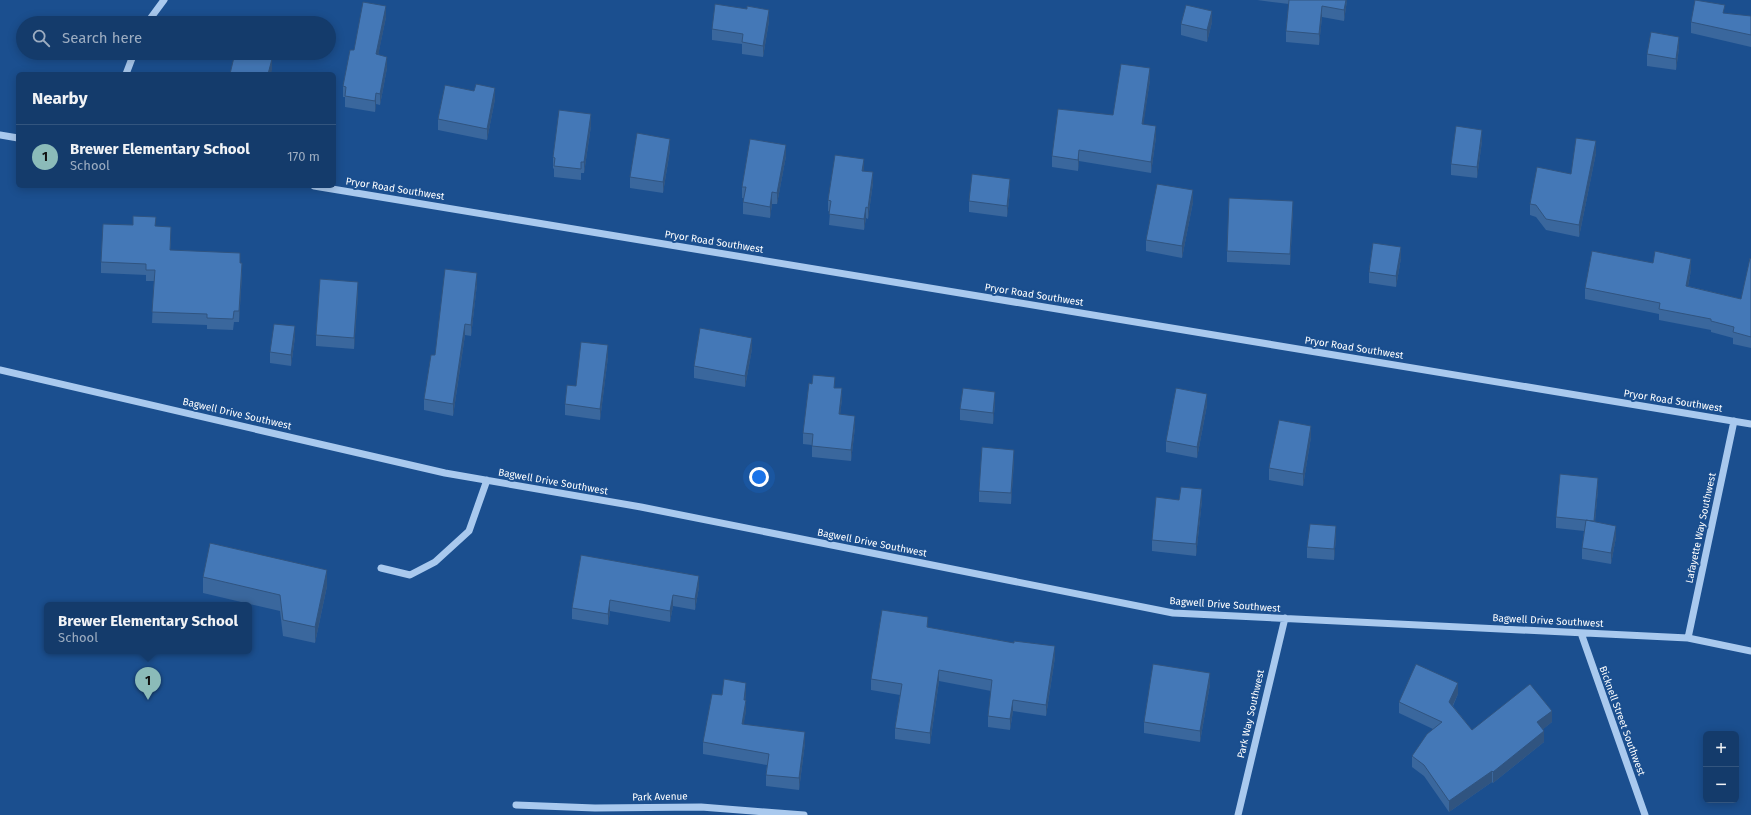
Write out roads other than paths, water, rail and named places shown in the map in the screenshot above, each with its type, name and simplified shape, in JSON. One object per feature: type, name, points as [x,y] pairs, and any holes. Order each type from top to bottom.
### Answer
[{"type":"street","points":[[152,16],[164,0]]},
{"type":"street","points":[[127,72],[131,60]]},
{"type":"street","points":[[0,135],[16,138]]},
{"type":"street","name":"Pryor Road Southwest","points":[[326,188],[1751,424]]},
{"type":"street","name":"Bagwell Drive Southwest","points":[[0,370],[445,473],[641,507],[1173,613],[1688,638],[1751,651]]},
{"type":"street","name":"Lafayette Way Southwest","points":[[1688,638],[1734,422]]},
{"type":"street","points":[[381,568],[410,576],[435,562],[469,531],[487,480]]},
{"type":"street","name":"Park Way Southwest","points":[[1238,815],[1284,618]]},
{"type":"street","name":"Bicknell Street Southwest","points":[[1581,633],[1645,815]]},
{"type":"street","name":"Park Avenue","points":[[516,804],[595,808],[701,807],[804,815]]},
{"type":"place","name":"Brewer Elementary School","points":[[148,700]]}]
